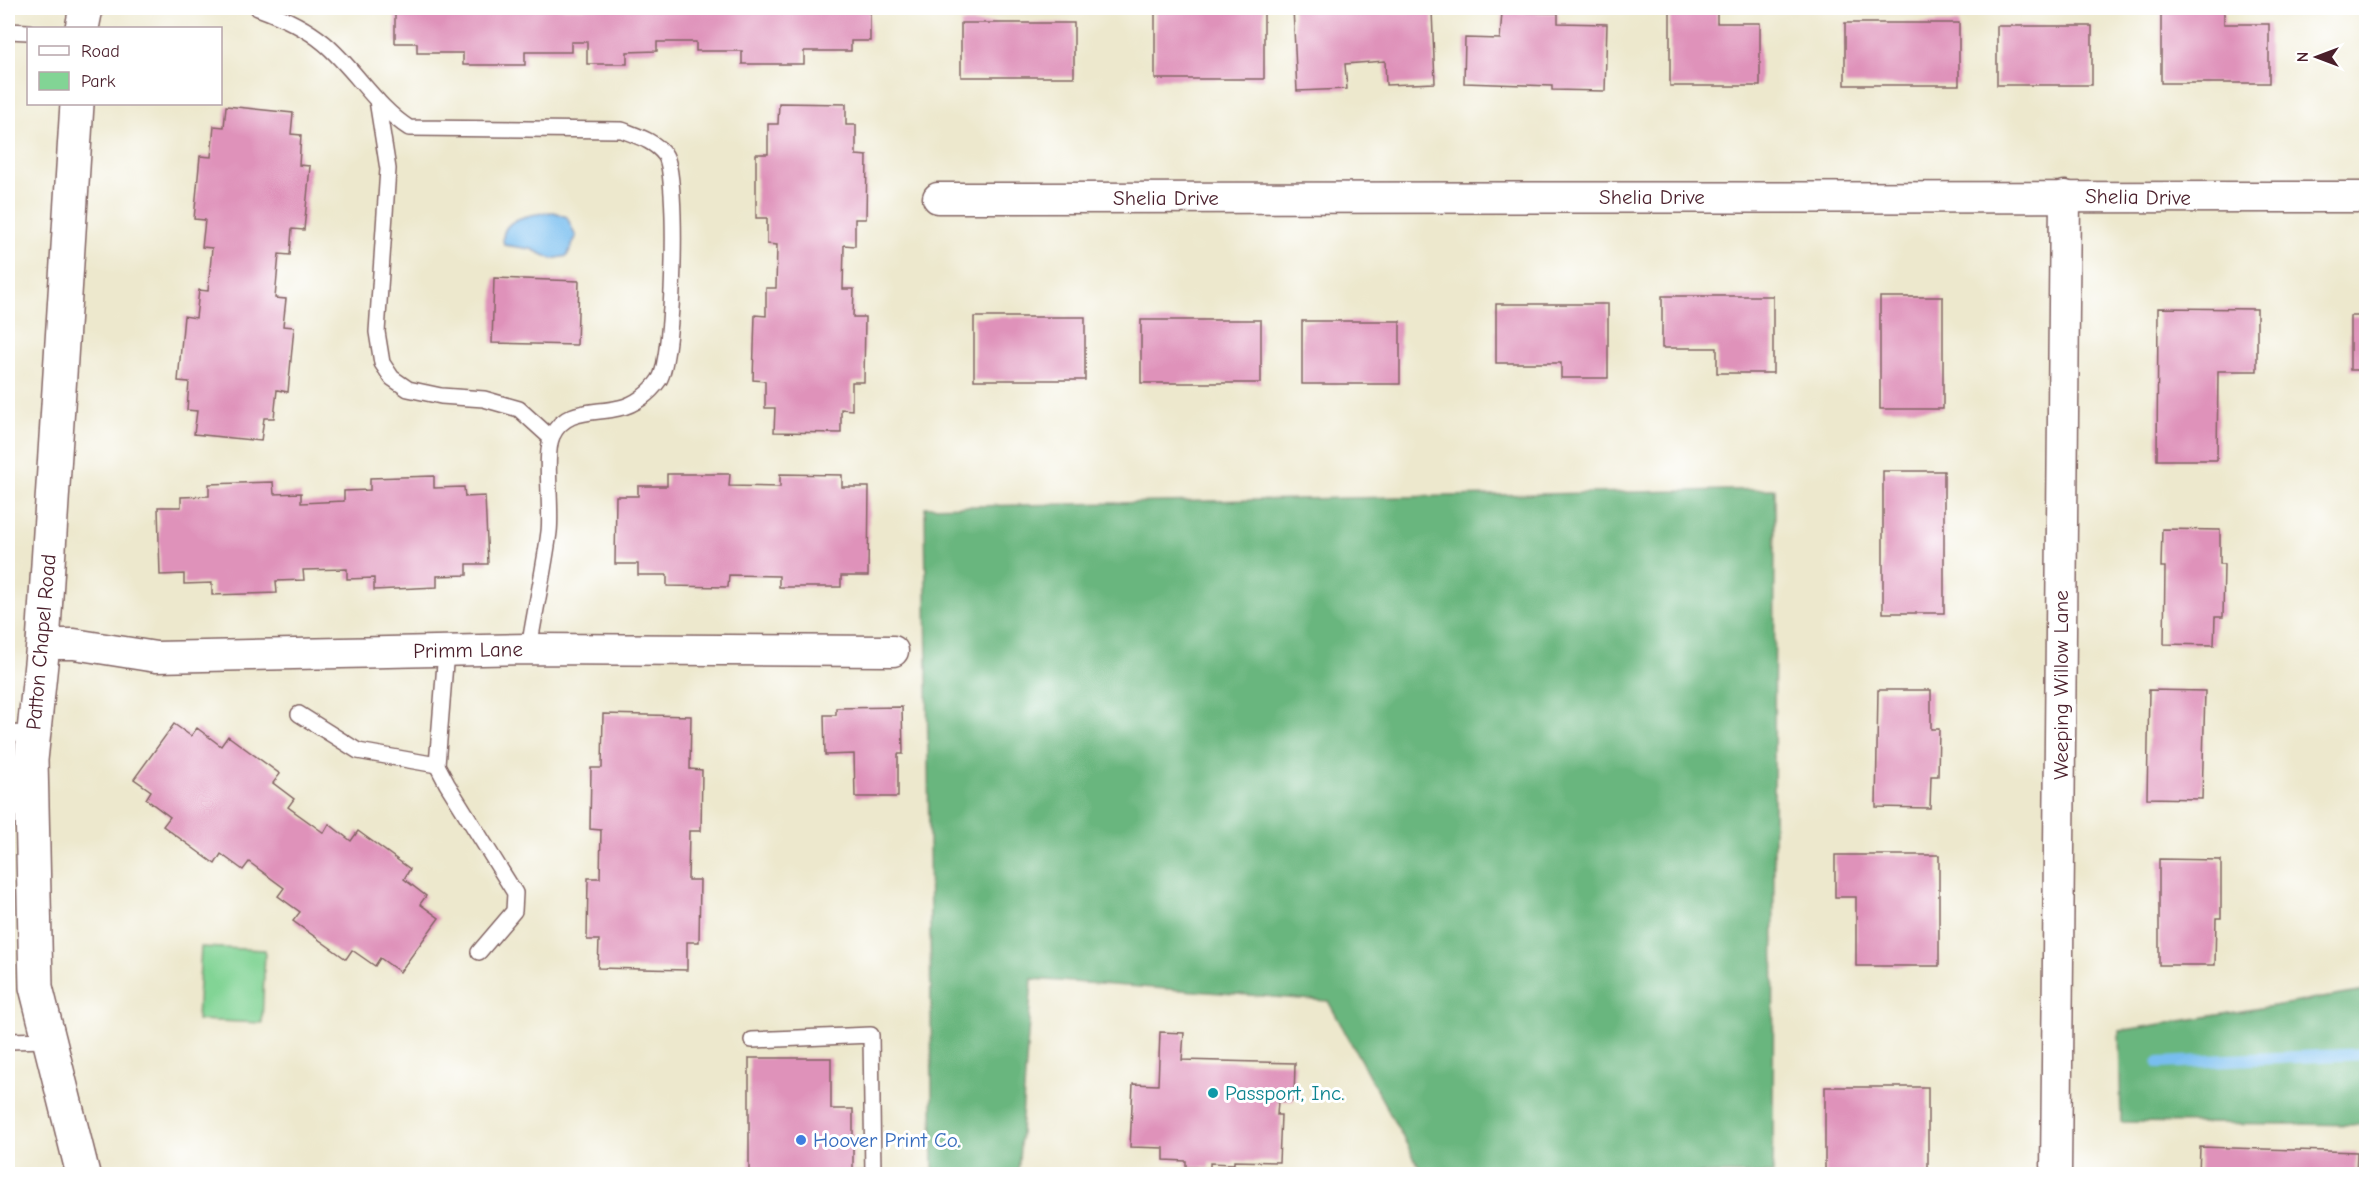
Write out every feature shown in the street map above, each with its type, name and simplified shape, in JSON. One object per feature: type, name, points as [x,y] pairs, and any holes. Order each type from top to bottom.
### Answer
[{"type":"main road","points":[[82,27],[86,8]]},
{"type":"main road","name":"Patton Chapel Road","points":[[76,105],[43,644],[21,733],[31,760],[36,987],[83,1174]]},
{"type":"street","name":"Weeping Willow Lane","points":[[2056,1174],[2065,196]]},
{"type":"street","name":"Shelia Drive","points":[[938,198],[2367,197]]},
{"type":"street","name":"Primm Lane","points":[[43,644],[74,644],[156,657],[529,649],[893,651]]},
{"type":"lane","points":[[258,8],[293,24],[324,43],[392,117],[409,129],[622,130],[648,141],[666,156],[673,182],[672,309],[668,348],[661,378],[644,397],[620,408],[588,411],[562,420],[551,438],[549,532],[529,649]]},
{"type":"lane","points":[[8,31],[27,32]]},
{"type":"lane","points":[[377,100],[388,169],[377,332],[382,363],[392,378],[408,389],[441,396],[484,399],[519,409],[551,438]]},
{"type":"lane","points":[[446,651],[437,765],[515,893],[514,911],[478,952]]},
{"type":"lane","points":[[299,714],[358,752],[437,765]]},
{"type":"lane","points":[[752,1040],[871,1035],[873,1174]]},
{"type":"lane","points":[[8,1041],[50,1040]]},
{"type":"green space","points":[[1775,489],[1773,1174],[1423,1174],[1328,1001],[1032,979],[1018,1174],[933,1174],[925,507]]},
{"type":"green space","points":[[201,947],[265,950],[262,1023],[197,1020]]},
{"type":"green space","points":[[2366,991],[2366,1125],[2121,1122],[2119,1031]]},
{"type":"water","points":[[554,212],[567,217],[576,237],[567,256],[552,259],[531,249],[504,245],[503,236],[511,223],[527,216]]},
{"type":"building","points":[[395,8],[870,8],[870,41],[851,41],[851,51],[804,51],[804,64],[742,64],[742,51],[696,51],[696,42],[657,42],[657,51],[627,52],[627,64],[587,64],[587,42],[571,42],[571,52],[525,52],[525,65],[463,65],[463,53],[417,53],[417,43],[395,43]]},
{"type":"building","points":[[1155,8],[1264,8],[1264,79],[1155,79]]},
{"type":"building","points":[[1293,8],[1382,8],[1382,13],[1432,11],[1435,83],[1386,85],[1385,61],[1345,64],[1347,89],[1297,91]]},
{"type":"building","points":[[1670,8],[1717,8],[1717,23],[1760,23],[1760,86],[1670,86]]},
{"type":"building","points":[[2161,8],[2224,8],[2224,24],[2269,24],[2269,83],[2161,83]]},
{"type":"building","points":[[1502,12],[1558,13],[1558,23],[1607,24],[1605,91],[1552,90],[1552,86],[1464,83],[1465,38],[1500,39]]},
{"type":"building","points":[[961,23],[1074,23],[1074,77],[961,77]]},
{"type":"building","points":[[1845,23],[1959,23],[1959,85],[1845,85]]},
{"type":"building","points":[[2364,23],[2366,23],[2366,81],[2364,81]]},
{"type":"building","points":[[1997,26],[2092,26],[2092,85],[1997,85]]},
{"type":"building","points":[[779,103],[846,104],[846,125],[856,125],[856,155],[867,156],[866,219],[855,219],[855,246],[844,245],[843,289],[854,289],[853,317],[865,317],[864,382],[852,382],[852,410],[841,409],[841,433],[774,432],[775,408],[765,408],[765,381],[753,380],[755,315],[766,316],[766,288],[776,288],[777,245],[767,244],[767,218],[756,218],[756,154],[768,154],[768,124],[778,124]]},
{"type":"building","points":[[226,106],[293,113],[291,134],[301,135],[299,165],[310,166],[304,230],[292,229],[290,255],[279,254],[275,298],[286,299],[283,326],[294,327],[288,392],[277,390],[274,418],[264,418],[261,441],[194,434],[197,411],[187,410],[189,382],[178,381],[184,316],[196,318],[199,290],[208,291],[212,248],[202,247],[205,220],[194,219],[200,156],[211,157],[214,126],[224,127]]},
{"type":"building","points":[[494,278],[579,281],[577,345],[492,343]]},
{"type":"building","points":[[1662,296],[1773,296],[1773,373],[1717,373],[1717,348],[1662,348]]},
{"type":"building","points":[[1880,297],[1943,297],[1943,409],[1880,409]]},
{"type":"building","points":[[1496,304],[1608,304],[1608,378],[1561,378],[1561,363],[1496,363]]},
{"type":"building","points":[[2158,308],[2257,309],[2257,371],[2218,371],[2217,460],[2157,460]]},
{"type":"building","points":[[2350,316],[2366,316],[2366,370],[2350,370]]},
{"type":"building","points":[[974,317],[1085,317],[1085,380],[974,380]]},
{"type":"building","points":[[1141,320],[1261,320],[1261,383],[1141,383]]},
{"type":"building","points":[[1302,321],[1400,321],[1400,384],[1302,384]]},
{"type":"building","points":[[1883,471],[1944,471],[1944,613],[1883,613]]},
{"type":"building","points":[[667,474],[730,474],[729,486],[780,487],[780,474],[842,475],[842,487],[869,487],[868,576],[841,576],[841,587],[779,587],[779,576],[729,575],[728,587],[667,586],[667,575],[638,575],[638,564],[615,564],[616,496],[638,496],[638,486],[667,486]]},
{"type":"building","points":[[434,476],[434,488],[464,487],[465,497],[485,496],[488,564],[467,564],[467,575],[437,576],[437,587],[374,590],[374,578],[347,579],[347,569],[303,570],[304,580],[276,581],[277,593],[212,595],[212,583],[184,584],[184,574],[160,575],[158,507],[181,507],[181,497],[209,496],[209,484],[273,482],[274,494],[301,493],[301,503],[344,501],[344,491],[370,490],[370,478]]},
{"type":"building","points":[[2162,529],[2220,530],[2220,564],[2224,564],[2223,617],[2215,617],[2214,645],[2164,644],[2165,567],[2161,567]]},
{"type":"building","points":[[1878,690],[1931,690],[1931,729],[1939,729],[1938,776],[1931,776],[1930,808],[1876,807]]},
{"type":"building","points":[[2149,690],[2205,691],[2202,799],[2147,798]]},
{"type":"building","points":[[902,707],[903,754],[898,754],[898,797],[855,797],[854,754],[825,755],[824,715],[836,715],[836,708]]},
{"type":"building","points":[[603,714],[691,716],[690,769],[702,770],[701,831],[689,831],[688,880],[700,880],[699,942],[687,942],[687,970],[598,968],[599,940],[587,940],[588,878],[600,878],[601,830],[590,829],[591,768],[602,768]]},
{"type":"building","points":[[174,724],[191,736],[197,728],[221,746],[228,736],[280,774],[273,783],[294,799],[288,807],[324,833],[329,824],[351,841],[358,831],[410,869],[404,879],[426,896],[420,904],[439,918],[400,972],[380,958],[375,966],[352,950],[346,959],[293,921],[300,912],[278,896],[284,888],[249,862],[243,870],[221,854],[215,864],[163,826],[170,817],[146,799],[151,791],[134,779]]},
{"type":"building","points":[[1835,855],[1939,855],[1939,966],[1856,966],[1856,897],[1835,897]]},
{"type":"building","points":[[2159,859],[2221,860],[2221,918],[2216,918],[2215,965],[2159,965]]},
{"type":"building","name":"Passport, Inc.","points":[[1160,1032],[1184,1033],[1182,1060],[1295,1063],[1294,1101],[1278,1101],[1277,1115],[1281,1115],[1279,1162],[1234,1161],[1234,1164],[1210,1163],[1210,1168],[1186,1167],[1186,1161],[1164,1160],[1164,1148],[1130,1147],[1133,1084],[1158,1085]]},
{"type":"building","name":"Hoover Print Co.","points":[[749,1058],[831,1058],[831,1109],[853,1109],[853,1171],[863,1171],[863,1174],[742,1174],[742,1171],[749,1171]]},
{"type":"building","points":[[1825,1087],[1928,1087],[1928,1174],[1825,1174]]},
{"type":"building","points":[[2200,1147],[2357,1152],[2356,1174],[2199,1174]]},
{"type":"waterway","points":[[2159,1063],[2366,1054]]},
{"type":"place","name":"Passport, Inc.","points":[[1213,1093]]},
{"type":"place","name":"Hoover Print Co.","points":[[801,1140]]}]
